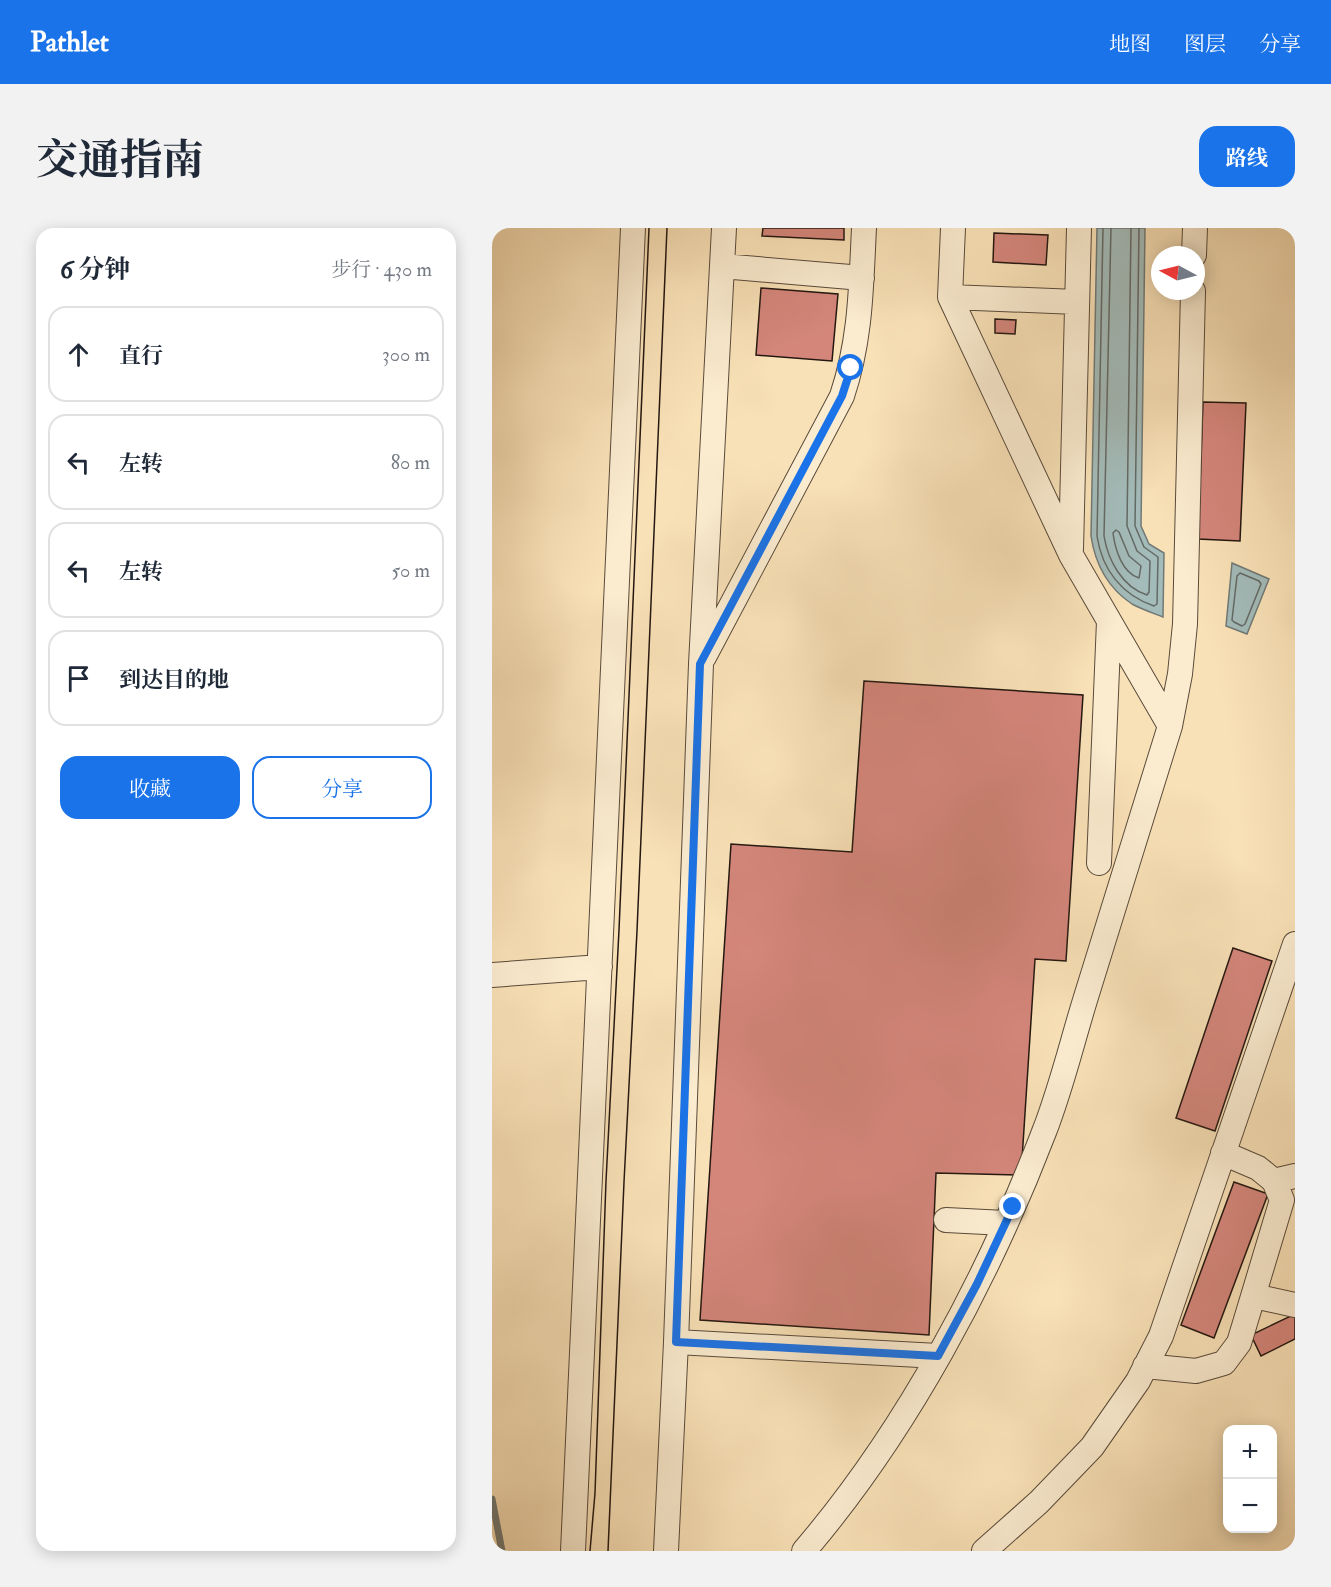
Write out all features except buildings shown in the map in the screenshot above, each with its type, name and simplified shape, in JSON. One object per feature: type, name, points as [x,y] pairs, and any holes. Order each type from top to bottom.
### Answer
[{"type":"lane","points":[[573,1551],[633,228]]},
{"type":"lane","points":[[666,1551],[676,1342],[700,664],[724,228]]},
{"type":"lane","points":[[700,664],[842,396],[851,368],[859,327],[864,228]]},
{"type":"lane","points":[[953,228],[950,297],[1071,555],[1170,726]]},
{"type":"lane","points":[[1071,555],[1079,228]]},
{"type":"lane","points":[[1194,246],[1195,228]]},
{"type":"lane","points":[[722,266],[862,278]]},
{"type":"lane","points":[[950,297],[1077,302]]},
{"type":"lane","points":[[804,1551],[841,1508],[893,1431],[938,1356],[977,1284],[1045,1131],[1170,726],[1180,674],[1185,624],[1193,300]]},
{"type":"lane","points":[[1099,863],[1109,621]]},
{"type":"lane","points":[[984,1551],[1039,1502],[1092,1447],[1138,1381],[1161,1336],[1295,944]]},
{"type":"lane","points":[[492,975],[600,967]]},
{"type":"lane","points":[[1145,1366],[1196,1371],[1224,1363],[1239,1343],[1282,1200],[1284,1178],[1223,1153]]},
{"type":"lane","points":[[946,1220],[1005,1223]]},
{"type":"lane","points":[[1254,1296],[1295,1305]]},
{"type":"lane","points":[[676,1342],[938,1356]]},
{"type":"water","points":[[1097,228],[1145,228],[1141,526],[1149,544],[1164,553],[1163,617],[1132,604],[1116,590],[1099,565],[1091,536]]},
{"type":"water","points":[[1232,563],[1269,579],[1247,634],[1226,626]]},
{"type":"waterway","points":[[492,1499],[502,1551]]},
{"type":"tram line","points":[[590,1551],[595,1493],[606,1181],[649,228]]},
{"type":"tram line","points":[[608,1551],[667,228]]},
{"type":"route","points":[[851,368],[842,396],[700,664],[676,1342],[938,1356],[977,1284],[1013,1207]]}]
